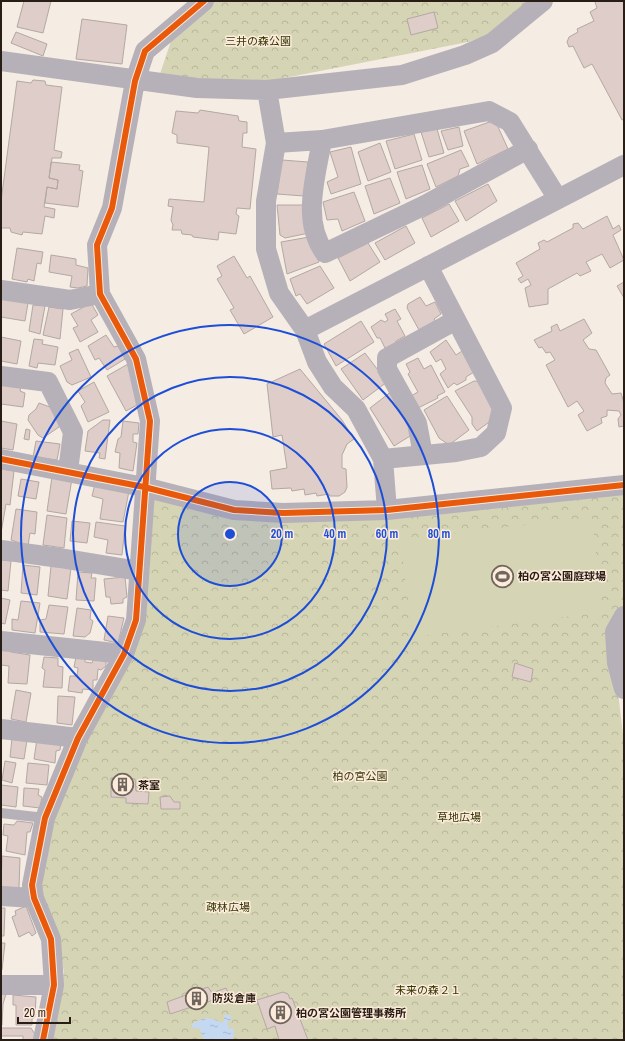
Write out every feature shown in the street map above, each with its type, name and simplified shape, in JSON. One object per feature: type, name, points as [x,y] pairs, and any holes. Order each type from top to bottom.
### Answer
[{"type":"street","points":[[43,1040],[54,985],[51,939],[34,898],[32,885],[45,818],[78,738],[124,654],[136,620],[144,487],[150,421],[136,359],[100,294],[98,245],[112,208],[135,81],[145,51],[204,1]]},
{"type":"street","points":[[1,61],[135,81],[197,88],[267,90],[402,75],[465,55],[492,43],[543,1]]},
{"type":"street","points":[[267,90],[276,143],[266,201],[266,249],[279,293],[305,330],[317,362],[333,387],[356,409],[383,459],[387,510]]},
{"type":"street","points":[[276,143],[322,140],[489,111],[510,122],[558,199]]},
{"type":"street","points":[[322,140],[310,208],[317,244],[325,253],[425,205],[528,149]]},
{"type":"street","points":[[305,330],[624,165]]},
{"type":"street","points":[[383,459],[456,452],[481,447],[496,433],[501,413],[502,408],[428,266]]},
{"type":"street","points":[[1,290],[70,300],[100,294]]},
{"type":"street","points":[[423,455],[417,423],[387,369],[387,358],[456,320]]},
{"type":"street","points":[[1,376],[48,382],[73,432],[68,471]]},
{"type":"street","points":[[1,459],[144,487],[234,510],[283,513],[387,510],[624,485]]},
{"type":"street","points":[[1,550],[139,571]]},
{"type":"street","points":[[624,616],[615,632],[617,663],[624,689]]},
{"type":"street","points":[[1,641],[124,654]]},
{"type":"street","points":[[1,729],[78,738]]},
{"type":"street","points":[[1,896],[34,898]]},
{"type":"street","points":[[1,985],[54,985]]},
{"type":"lane","points":[[1,813],[45,818]]},
{"type":"green space","name":"三井の森公園","points":[[202,1],[531,1],[493,33],[468,42],[264,82],[158,80],[178,20]]},
{"type":"green space","name":"柏の宮公園","points":[[624,485],[624,613],[610,625],[624,743],[624,1040],[51,1040],[64,972],[56,931],[39,885],[52,819],[124,654],[144,487],[234,510]]},
{"type":"green space","name":"柏の宮公園庭球場","points":[[592,517],[602,612],[413,637],[400,540]]},
{"type":"water","points":[[224,1015],[230,1015],[232,1020],[227,1022],[229,1029],[234,1028],[233,1038],[235,1040],[204,1040],[199,1028],[193,1028],[191,1025],[206,1018],[213,1019],[221,1023],[224,1021]]},
{"type":"building","points":[[24,1],[51,1],[43,33],[17,27]]},
{"type":"building","points":[[624,1],[624,119],[622,120],[592,64],[584,68],[573,46],[569,47],[567,42],[569,37],[578,32],[577,29],[594,21],[590,12],[597,8],[595,2]]},
{"type":"building","points":[[434,12],[438,28],[411,35],[407,19]]},
{"type":"building","points":[[82,19],[127,25],[122,64],[76,59]]},
{"type":"building","points":[[16,32],[47,44],[43,56],[11,43]]},
{"type":"building","points":[[33,80],[45,81],[46,85],[62,87],[54,150],[62,152],[61,158],[52,158],[49,178],[58,180],[57,189],[47,187],[44,207],[55,209],[54,218],[45,216],[42,234],[23,232],[22,235],[11,232],[10,228],[1,228],[1,201],[17,81],[31,83]]},
{"type":"building","points":[[200,110],[238,116],[239,121],[247,122],[247,133],[243,133],[242,147],[256,149],[250,209],[237,208],[236,214],[239,216],[236,234],[219,232],[218,240],[193,237],[192,235],[182,234],[181,230],[172,230],[173,225],[171,220],[173,207],[168,206],[169,199],[204,202],[209,147],[177,143],[177,135],[172,133],[176,111],[198,113]]},
{"type":"building","points":[[495,120],[508,149],[477,164],[464,131]]},
{"type":"building","points":[[459,127],[463,146],[448,150],[441,131]]},
{"type":"building","points":[[437,129],[444,153],[429,157],[421,132]]},
{"type":"building","points":[[414,134],[422,160],[395,169],[386,141]]},
{"type":"building","points":[[380,143],[391,172],[368,181],[358,152]]},
{"type":"building","points":[[351,147],[361,184],[331,194],[327,182],[338,177],[330,152]]},
{"type":"building","points":[[461,150],[469,166],[460,169],[458,176],[436,187],[427,164]]},
{"type":"building","points":[[282,160],[308,162],[304,196],[277,194]]},
{"type":"building","points":[[51,162],[80,165],[79,170],[83,171],[78,207],[45,203],[47,187],[57,189],[58,180],[49,178]]},
{"type":"building","points":[[422,165],[430,189],[406,199],[397,172]]},
{"type":"building","points":[[390,178],[400,203],[374,214],[365,186]]},
{"type":"building","points":[[488,184],[497,201],[466,221],[455,201]]},
{"type":"building","points":[[354,192],[365,221],[342,231],[338,219],[327,220],[323,202]]},
{"type":"building","points":[[449,204],[459,221],[431,237],[422,218]]},
{"type":"building","points":[[277,205],[305,205],[309,233],[285,238],[280,235]]},
{"type":"building","points":[[607,216],[613,229],[619,225],[621,230],[613,235],[624,260],[610,268],[602,254],[586,262],[591,271],[580,276],[577,273],[548,289],[548,304],[529,307],[525,288],[531,285],[528,279],[521,283],[518,279],[523,276],[516,263],[540,249],[538,243],[544,240],[547,242],[573,228],[573,224],[578,223],[583,229]]},
{"type":"building","points":[[406,226],[415,243],[385,260],[375,243]]},
{"type":"building","points":[[309,237],[319,262],[287,274],[281,242]]},
{"type":"building","points":[[368,243],[380,262],[350,281],[338,258]]},
{"type":"building","points":[[17,248],[43,252],[41,264],[37,263],[34,281],[28,279],[27,282],[12,279]]},
{"type":"building","points":[[51,255],[76,259],[76,265],[88,268],[87,286],[78,288],[70,287],[72,276],[49,272]]},
{"type":"building","points":[[234,256],[247,278],[250,276],[273,317],[244,334],[230,310],[234,308],[217,279],[222,276],[217,266]]},
{"type":"building","points":[[320,266],[334,288],[307,304],[300,294],[296,296],[290,279]]},
{"type":"building","points":[[624,282],[624,298],[617,286]]},
{"type":"building","points":[[420,297],[426,306],[435,302],[441,314],[434,319],[435,321],[419,330],[407,308],[408,304]]},
{"type":"building","points":[[1,298],[28,303],[25,321],[1,317]]},
{"type":"building","points":[[91,303],[98,315],[91,320],[98,332],[80,342],[73,328],[78,326],[71,314]]},
{"type":"building","points":[[33,305],[45,306],[40,334],[29,331]]},
{"type":"building","points":[[49,307],[63,309],[60,339],[43,335]]},
{"type":"building","points":[[395,309],[401,319],[397,321],[405,336],[396,341],[395,344],[385,348],[380,338],[377,338],[371,327],[381,320],[385,322],[388,320],[385,314]]},
{"type":"building","points":[[584,319],[592,333],[583,340],[589,349],[596,350],[610,375],[606,378],[605,383],[612,394],[621,393],[624,403],[624,426],[619,427],[618,419],[621,415],[619,411],[607,410],[607,416],[601,418],[602,423],[587,431],[578,415],[584,411],[577,401],[568,407],[546,365],[555,360],[550,352],[546,353],[542,347],[539,348],[534,340],[552,331],[551,327],[557,324],[560,331]]},
{"type":"building","points":[[361,321],[374,342],[336,366],[324,344]]},
{"type":"building","points":[[106,335],[114,347],[118,346],[125,359],[107,370],[99,358],[95,360],[88,346]]},
{"type":"building","points":[[1,337],[21,341],[17,364],[1,361]]},
{"type":"building","points":[[34,339],[43,340],[42,344],[58,347],[55,365],[38,363],[37,368],[29,366]]},
{"type":"building","points":[[446,340],[456,355],[462,351],[474,372],[466,377],[466,380],[457,385],[454,383],[448,388],[440,374],[446,369],[441,359],[436,362],[430,352]]},
{"type":"building","points":[[78,349],[91,377],[72,385],[67,382],[60,366],[72,360],[69,353]]},
{"type":"building","points":[[365,353],[387,382],[363,400],[341,369]]},
{"type":"building","points":[[418,358],[424,369],[431,365],[445,392],[437,396],[438,398],[418,408],[411,396],[418,392],[408,374],[410,372],[406,364]]},
{"type":"building","points":[[128,364],[139,404],[126,411],[107,376]]},
{"type":"building","points":[[300,369],[342,420],[354,439],[347,444],[342,455],[342,468],[346,469],[347,487],[345,492],[339,496],[330,496],[329,494],[317,496],[316,493],[305,495],[304,489],[292,491],[291,488],[272,489],[270,471],[287,468],[282,435],[273,437],[267,384]]},
{"type":"building","points":[[474,381],[483,382],[497,410],[492,420],[477,431],[472,424],[472,417],[455,391]]},
{"type":"building","points":[[94,382],[109,412],[88,422],[81,406],[85,402],[78,391]]},
{"type":"building","points":[[1,384],[21,387],[20,391],[25,393],[23,407],[1,404]]},
{"type":"building","points":[[392,391],[415,433],[394,446],[370,408]]},
{"type":"building","points":[[447,396],[469,430],[449,445],[439,438],[424,410]]},
{"type":"building","points":[[39,403],[50,407],[60,422],[59,427],[43,438],[38,435],[28,420],[29,415],[36,409]]},
{"type":"building","points":[[103,420],[110,420],[105,459],[99,458],[100,453],[85,451],[88,431]]},
{"type":"building","points":[[1,421],[17,424],[13,450],[1,448]]},
{"type":"building","points":[[123,421],[139,423],[138,434],[133,434],[133,442],[137,443],[133,471],[119,468],[120,453],[115,452],[118,439],[121,437]]},
{"type":"building","points":[[26,429],[30,430],[29,440],[24,439]]},
{"type":"building","points":[[36,441],[60,444],[57,460],[33,457]]},
{"type":"building","points":[[1,469],[14,471],[10,505],[6,504],[1,533]]},
{"type":"building","points":[[52,477],[72,479],[66,514],[47,511]]},
{"type":"building","points":[[21,479],[39,482],[36,499],[18,496]]},
{"type":"building","points":[[95,484],[129,491],[123,522],[100,519],[103,499],[92,496]]},
{"type":"building","points":[[16,509],[37,512],[35,534],[30,533],[28,546],[11,540]]},
{"type":"building","points":[[47,515],[67,518],[64,548],[43,545]]},
{"type":"building","points":[[72,521],[90,523],[87,543],[70,541]]},
{"type":"building","points":[[96,522],[125,526],[122,555],[106,553],[108,540],[94,537]]},
{"type":"building","points":[[1,560],[11,561],[8,591],[1,590]]},
{"type":"building","points":[[23,565],[40,567],[37,595],[21,593]]},
{"type":"building","points":[[51,566],[71,568],[67,599],[48,596]]},
{"type":"building","points":[[78,572],[92,573],[91,578],[96,578],[94,601],[76,600]]},
{"type":"building","points":[[125,577],[127,597],[123,599],[123,603],[111,604],[110,597],[106,597],[104,579]]},
{"type":"building","points":[[1,598],[10,600],[5,624],[1,623]]},
{"type":"building","points":[[21,601],[40,603],[35,633],[12,630],[12,619],[18,620]]},
{"type":"building","points":[[49,605],[68,607],[64,634],[40,632],[40,620],[46,619]]},
{"type":"building","points":[[77,608],[91,610],[90,619],[93,621],[90,633],[85,637],[73,636]]},
{"type":"building","points":[[108,616],[124,618],[118,643],[104,640]]},
{"type":"building","points":[[1,647],[11,648],[11,652],[30,655],[27,684],[8,683],[9,666],[1,665]]},
{"type":"building","points":[[44,657],[58,658],[58,666],[63,667],[62,688],[43,687],[45,670],[42,668]]},
{"type":"building","points":[[76,657],[85,658],[85,662],[92,663],[94,658],[106,662],[106,666],[101,670],[98,669],[97,680],[93,680],[93,690],[83,689],[82,693],[68,691],[70,676],[77,676],[78,668],[74,667]]},
{"type":"building","points":[[515,663],[533,669],[531,682],[512,677]]},
{"type":"building","points":[[16,690],[31,693],[26,722],[11,719]]},
{"type":"building","points":[[58,696],[75,697],[72,725],[57,723]]},
{"type":"building","points":[[12,738],[27,740],[24,759],[10,757]]},
{"type":"building","points":[[37,739],[61,742],[60,750],[56,751],[55,763],[34,759]]},
{"type":"building","points":[[5,761],[16,763],[12,783],[2,780]]},
{"type":"building","points":[[28,763],[49,765],[47,785],[26,783]]},
{"type":"building","name":"茶室","points":[[111,778],[135,779],[136,791],[149,792],[148,804],[126,803],[126,798],[111,797]]},
{"type":"building","points":[[1,785],[18,787],[16,807],[1,805]]},
{"type":"building","points":[[24,788],[39,789],[38,795],[42,797],[40,808],[23,806]]},
{"type":"building","points":[[170,796],[174,802],[180,802],[180,809],[161,809],[160,797]]},
{"type":"building","points":[[17,821],[33,823],[30,832],[27,832],[25,855],[6,851],[8,836],[3,835],[4,824],[14,825]]},
{"type":"building","points":[[2,856],[20,858],[19,888],[1,887]]},
{"type":"building","points":[[26,906],[36,933],[32,936],[29,932],[19,937],[12,917],[16,915],[15,911]]},
{"type":"building","points":[[1,908],[5,908],[4,936],[1,936]]},
{"type":"building","points":[[1,943],[5,943],[2,970],[1,970]]},
{"type":"building","name":"防災倉庫","points":[[208,987],[212,993],[226,988],[229,995],[170,1014],[167,1002]]},
{"type":"building","name":"柏の宮公園管理事務所","points":[[283,992],[288,994],[290,999],[292,998],[308,1040],[279,1040],[275,1026],[267,1029],[257,1000]]},
{"type":"building","points":[[1,994],[6,994],[3,1004],[2,1025],[1,1024]]},
{"type":"building","points":[[13,995],[36,997],[35,1017],[32,1019],[32,1025],[16,1025],[16,1005],[13,1005]]},
{"type":"building","points":[[1,1028],[31,1028],[36,1036],[35,1040],[23,1040],[23,1036],[1,1036]]},
{"type":"cycle path","points":[[43,1040],[54,985],[51,939],[34,898],[32,885],[45,818],[78,738],[124,654],[136,620],[150,421],[136,359],[100,294],[97,245],[112,208],[135,81],[145,51],[204,1]]},
{"type":"cycle path","points":[[1,459],[144,487],[234,510],[283,513],[387,510],[624,485]]},
{"type":"place","name":"柏の宮公園庭球場","points":[[502,576]]},
{"type":"place","name":"茶室","points":[[123,785]]},
{"type":"place","name":"防災倉庫","points":[[197,998]]},
{"type":"place","name":"柏の宮公園管理事務所","points":[[280,1013]]},
{"type":"park label","name":"草地広場","points":[[459,817]]},
{"type":"park label","name":"疎林広場","points":[[228,907]]},
{"type":"park label","name":"未来の森２１","points":[[428,990]]}]
